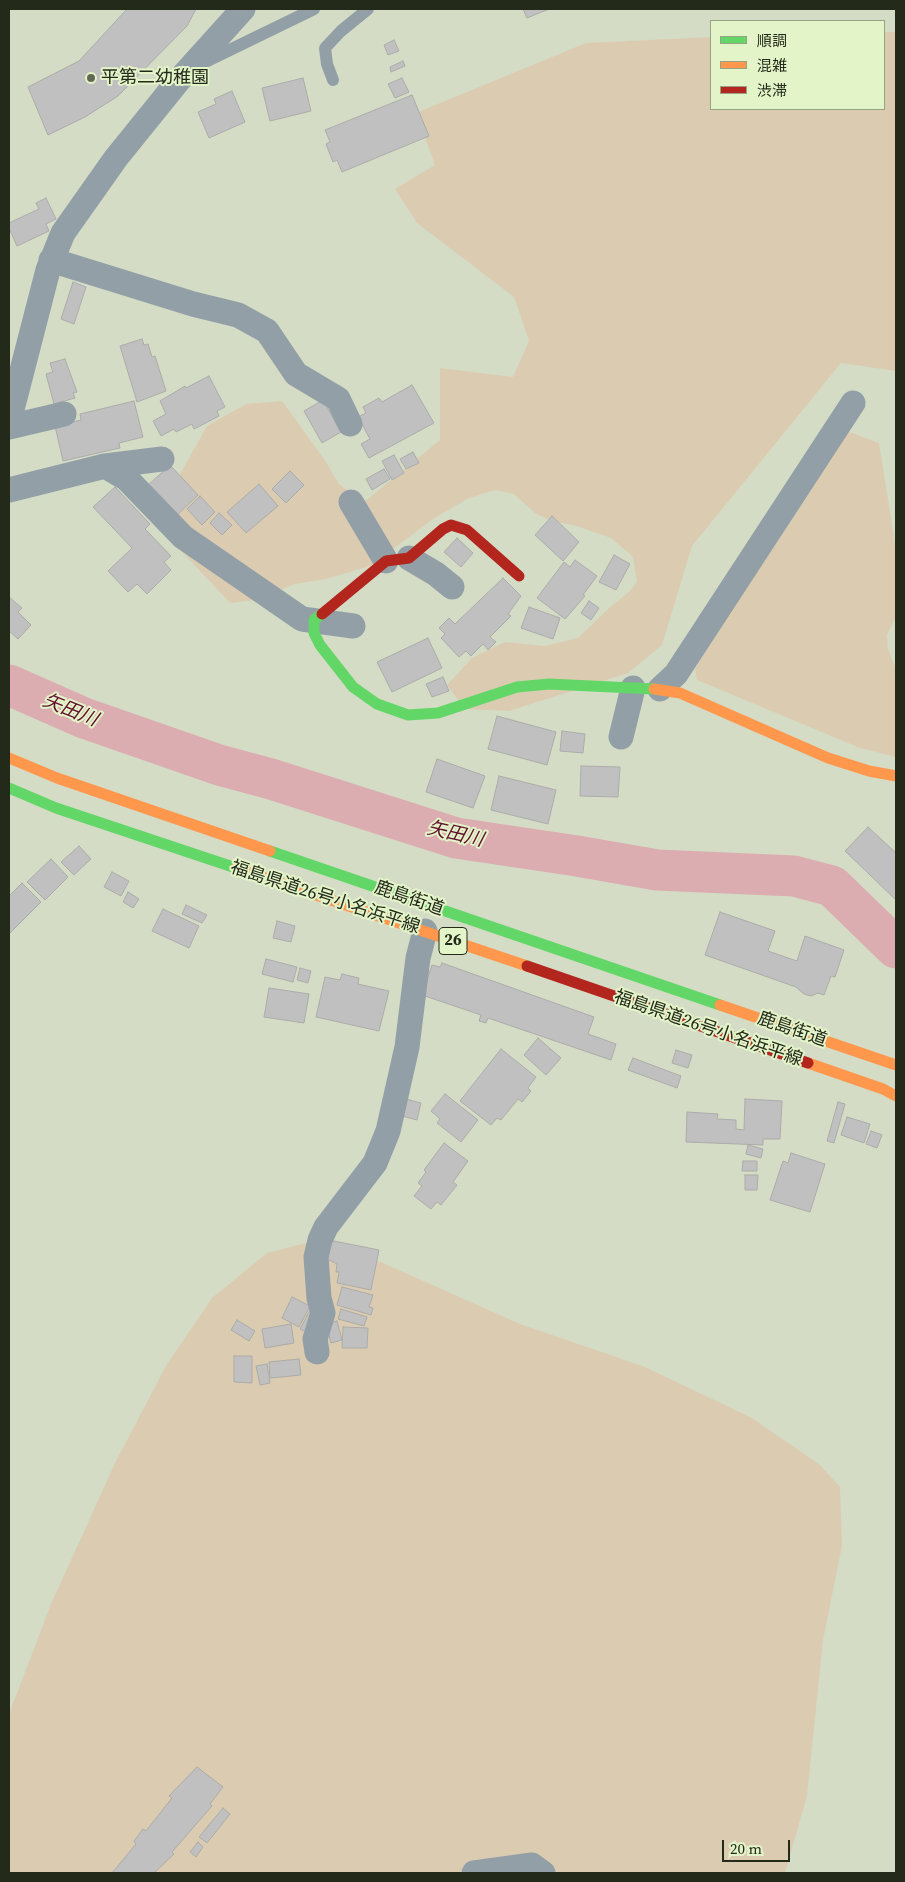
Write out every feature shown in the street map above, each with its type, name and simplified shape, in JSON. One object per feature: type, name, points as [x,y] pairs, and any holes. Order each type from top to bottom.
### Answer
[{"type":"main road","points":[[519,576],[466,530],[452,525],[397,559],[314,620],[314,633],[320,646],[353,687],[377,704],[408,714],[438,713],[501,692],[533,685],[549,684],[660,689],[680,693],[828,758],[869,771],[896,776]]},
{"type":"main road","name":"鹿島街道","points":[[9,758],[57,778],[896,1066]]},
{"type":"main road","name":"福島県道26号小名浜平線","points":[[9,788],[56,808],[425,931],[883,1089],[896,1096]]},
{"type":"street","points":[[9,420],[51,260],[63,233],[81,206],[187,71],[243,9]]},
{"type":"street","points":[[51,260],[201,307],[238,315],[267,331],[296,374],[338,399],[350,424]]},
{"type":"street","points":[[660,689],[676,674],[853,403]]},
{"type":"street","points":[[9,427],[64,414]]},
{"type":"street","points":[[9,490],[105,466],[162,460]]},
{"type":"street","points":[[105,466],[127,479],[183,537],[302,619],[353,626]]},
{"type":"street","points":[[351,502],[397,559],[436,574],[452,586]]},
{"type":"street","points":[[621,736],[633,688]]},
{"type":"street","points":[[317,1352],[314,1339],[323,1313],[319,1298],[316,1257],[320,1240],[326,1227],[375,1163],[388,1131],[407,1047],[418,958],[425,931]]},
{"type":"street","points":[[474,1873],[532,1864],[543,1873]]},
{"type":"lane","points":[[187,71],[314,9]]},
{"type":"lane","points":[[334,80],[326,64],[325,48],[341,31],[368,9]]},
{"type":"shaded area","points":[[885,32],[896,32],[896,371],[841,363],[692,546],[662,645],[628,673],[509,711],[465,709],[447,685],[472,658],[505,642],[545,646],[578,638],[630,591],[637,582],[633,557],[611,538],[577,526],[551,521],[535,513],[514,494],[495,490],[469,498],[436,517],[370,566],[326,579],[295,584],[255,600],[230,603],[136,502],[167,497],[207,426],[246,404],[282,401],[324,459],[339,484],[363,503],[440,440],[440,368],[513,377],[529,341],[514,297],[417,223],[395,189],[435,165],[416,113],[586,43],[710,37],[710,110],[885,110]]},
{"type":"shaded area","points":[[847,431],[879,443],[896,549],[895,619],[887,635],[888,649],[896,669],[896,757],[860,748],[697,680],[695,669],[824,437]]},
{"type":"shaded area","points":[[306,1243],[381,1262],[520,1324],[645,1367],[752,1418],[820,1465],[840,1487],[842,1546],[823,1640],[807,1796],[785,1873],[9,1873],[9,1714],[51,1604],[115,1463],[167,1364],[212,1298],[267,1253]]},
{"type":"building","name":"平第二幼稚園","points":[[127,9],[196,9],[187,26],[118,96],[85,117],[48,135],[28,87],[79,61]]},
{"type":"building","points":[[523,9],[549,9],[527,18]]},
{"type":"building","points":[[394,40],[399,51],[388,55],[384,45]]},
{"type":"building","points":[[403,61],[405,66],[391,72],[390,67]]},
{"type":"building","points":[[303,78],[311,111],[270,121],[262,88]]},
{"type":"building","points":[[402,78],[409,92],[395,98],[388,84]]},
{"type":"building","points":[[232,91],[245,122],[209,138],[198,112],[216,104],[214,99]]},
{"type":"building","points":[[412,95],[429,136],[342,172],[337,160],[333,162],[326,144],[330,142],[325,130]]},
{"type":"building","points":[[46,198],[56,219],[46,224],[49,231],[17,246],[9,228],[9,223],[39,209],[36,203]]},
{"type":"building","points":[[73,282],[86,287],[74,324],[61,319]]},
{"type":"building","points":[[142,339],[144,345],[148,344],[152,357],[155,356],[166,391],[137,402],[120,346]]},
{"type":"building","points":[[65,359],[77,392],[73,393],[75,398],[54,404],[46,374],[53,372],[50,363]]},
{"type":"building","points":[[209,376],[225,407],[217,411],[219,416],[194,429],[192,424],[176,432],[174,429],[161,436],[153,421],[166,414],[160,401],[185,386],[186,388]]},
{"type":"building","points":[[412,385],[434,423],[369,458],[361,444],[370,439],[358,417],[366,413],[363,407],[379,398],[382,402]]},
{"type":"building","points":[[323,400],[341,432],[322,443],[304,411]]},
{"type":"building","points":[[134,401],[143,437],[119,443],[120,448],[63,461],[55,426],[81,420],[80,414]]},
{"type":"building","points":[[413,452],[419,463],[406,469],[400,459]]},
{"type":"building","points":[[394,455],[404,473],[392,480],[382,461]]},
{"type":"building","points":[[170,465],[198,495],[176,516],[147,486]]},
{"type":"building","points":[[384,469],[390,479],[372,490],[366,479]]},
{"type":"building","points":[[290,471],[304,485],[286,503],[272,489]]},
{"type":"building","points":[[259,484],[278,506],[246,533],[227,512]]},
{"type":"building","points":[[115,487],[150,524],[145,529],[171,556],[164,562],[171,570],[147,594],[137,584],[128,592],[108,571],[132,548],[93,507]]},
{"type":"building","points":[[200,496],[215,512],[202,525],[187,509]]},
{"type":"building","points":[[219,513],[232,525],[222,535],[210,523]]},
{"type":"building","points":[[552,516],[579,542],[563,561],[535,535]]},
{"type":"building","points":[[457,538],[473,553],[461,567],[444,552]]},
{"type":"building","points":[[614,555],[630,564],[616,590],[599,582]]},
{"type":"building","points":[[575,560],[597,576],[583,595],[585,596],[565,619],[537,598],[564,562],[570,567]]},
{"type":"building","points":[[503,578],[521,596],[508,614],[511,616],[490,637],[496,642],[488,650],[483,644],[471,656],[466,651],[459,657],[441,638],[445,634],[439,628],[449,618],[455,624]]},
{"type":"building","points":[[9,597],[22,608],[18,612],[31,625],[18,639],[9,631]]},
{"type":"building","points":[[589,601],[599,608],[591,620],[581,613]]},
{"type":"building","points":[[529,607],[560,618],[553,639],[521,628]]},
{"type":"building","points":[[428,638],[442,668],[392,692],[377,662]]},
{"type":"building","points":[[443,677],[449,691],[432,697],[426,684]]},
{"type":"building","points":[[497,716],[556,732],[547,765],[488,749]]},
{"type":"building","points":[[562,731],[585,734],[583,753],[560,751]]},
{"type":"building","points":[[437,759],[485,776],[473,808],[426,792]]},
{"type":"building","points":[[581,766],[620,767],[618,797],[580,796]]},
{"type":"building","points":[[499,776],[556,790],[548,824],[491,810]]},
{"type":"building","points":[[868,827],[896,853],[896,900],[845,851]]},
{"type":"building","points":[[79,846],[91,859],[74,875],[61,862]]},
{"type":"building","points":[[51,859],[68,877],[45,900],[27,882]]},
{"type":"building","points":[[112,872],[129,881],[121,896],[104,887]]},
{"type":"building","points":[[22,883],[41,902],[9,934],[9,896]]},
{"type":"building","points":[[128,892],[139,899],[133,908],[123,902]]},
{"type":"building","points":[[186,905],[207,915],[202,923],[182,914]]},
{"type":"building","points":[[163,909],[199,926],[189,948],[152,931]]},
{"type":"building","points":[[720,912],[775,931],[768,951],[797,961],[805,936],[844,950],[835,977],[831,976],[824,995],[818,993],[811,996],[804,994],[796,987],[705,955]]},
{"type":"building","points":[[277,921],[295,926],[291,942],[273,938]]},
{"type":"building","points":[[266,959],[297,967],[293,982],[262,974]]},
{"type":"building","points":[[442,963],[594,1017],[588,1034],[616,1044],[611,1060],[488,1018],[486,1023],[479,1021],[481,1015],[422,995],[432,965],[440,967]]},
{"type":"building","points":[[300,968],[311,971],[308,983],[297,980]]},
{"type":"building","points":[[342,974],[359,978],[358,984],[389,991],[379,1031],[316,1017],[325,977],[340,980]]},
{"type":"building","points":[[269,988],[309,994],[304,1023],[264,1017]]},
{"type":"building","points":[[538,1038],[561,1058],[546,1075],[524,1055]]},
{"type":"building","points":[[501,1049],[536,1077],[528,1088],[531,1091],[522,1102],[518,1099],[501,1120],[497,1118],[491,1125],[460,1101]]},
{"type":"building","points":[[676,1050],[692,1055],[688,1068],[672,1063]]},
{"type":"building","points":[[633,1058],[681,1076],[677,1088],[628,1070]]},
{"type":"building","points":[[445,1094],[478,1120],[461,1142],[437,1123],[440,1119],[431,1111]]},
{"type":"building","points":[[406,1099],[421,1103],[417,1120],[402,1116]]},
{"type":"building","points":[[745,1099],[782,1101],[780,1139],[763,1139],[763,1145],[686,1142],[687,1112],[718,1114],[717,1119],[736,1120],[736,1129],[744,1130]]},
{"type":"building","points":[[838,1102],[845,1104],[834,1143],[827,1141]]},
{"type":"building","points":[[847,1117],[870,1124],[864,1143],[841,1135]]},
{"type":"building","points":[[871,1131],[882,1135],[877,1148],[866,1144]]},
{"type":"building","points":[[444,1143],[468,1161],[453,1182],[457,1185],[441,1205],[437,1202],[431,1209],[414,1196],[422,1186],[418,1183],[426,1172],[424,1170]]},
{"type":"building","points":[[748,1145],[763,1149],[761,1158],[746,1154]]},
{"type":"building","points":[[791,1153],[825,1164],[810,1212],[770,1200],[783,1161],[788,1163]]},
{"type":"building","points":[[743,1161],[757,1161],[757,1171],[742,1171]]},
{"type":"building","points":[[745,1175],[758,1175],[757,1190],[745,1190]]},
{"type":"building","points":[[329,1240],[379,1250],[371,1290],[337,1283],[339,1272],[336,1272],[337,1264],[325,1258]]},
{"type":"building","points":[[342,1287],[373,1295],[369,1307],[373,1308],[371,1315],[337,1305]]},
{"type":"building","points":[[292,1297],[310,1306],[299,1327],[282,1318]]},
{"type":"building","points":[[341,1309],[367,1317],[364,1326],[338,1319]]},
{"type":"building","points":[[310,1310],[320,1315],[310,1334],[300,1329]]},
{"type":"building","points":[[237,1320],[255,1331],[249,1341],[231,1330]]},
{"type":"building","points":[[337,1321],[342,1340],[331,1343],[326,1324]]},
{"type":"building","points":[[291,1324],[294,1343],[265,1348],[262,1329]]},
{"type":"building","points":[[343,1327],[368,1328],[367,1348],[342,1348]]},
{"type":"building","points":[[234,1356],[252,1356],[252,1383],[234,1382]]},
{"type":"building","points":[[299,1359],[301,1375],[270,1378],[269,1362]]},
{"type":"building","points":[[267,1364],[270,1383],[260,1385],[256,1366]]},
{"type":"building","points":[[197,1767],[223,1787],[210,1804],[212,1806],[172,1852],[174,1854],[154,1873],[112,1873],[136,1844],[134,1841],[143,1829],[146,1831],[172,1798],[169,1796]]},
{"type":"building","points":[[223,1808],[230,1814],[207,1843],[199,1837]]},
{"type":"building","points":[[198,1842],[203,1847],[196,1857],[190,1852]]},
{"type":"waterway","name":"矢田川","points":[[9,685],[84,718],[219,765],[271,779],[456,838],[657,870],[794,876],[832,886],[896,948]]},
{"type":"traffic: fast","points":[[322,614],[314,620],[314,633],[320,645],[353,687],[377,704],[408,715],[438,713],[517,687],[549,684],[654,689]]},
{"type":"traffic: fast","points":[[9,788],[56,808],[236,868]]},
{"type":"traffic: fast","points":[[270,851],[720,1005]]},
{"type":"traffic: slow","points":[[654,689],[680,693],[828,758],[869,771],[896,776]]},
{"type":"traffic: slow","points":[[9,758],[57,778],[270,851]]},
{"type":"traffic: slow","points":[[236,868],[527,966]]},
{"type":"traffic: slow","points":[[720,1005],[896,1065]]},
{"type":"traffic: slow","points":[[808,1063],[883,1089],[896,1096]]},
{"type":"traffic: jam","points":[[322,614],[386,561],[409,558],[443,529],[451,525],[467,530],[519,576]]},
{"type":"traffic: jam","points":[[527,966],[808,1063]]},
{"type":"place","name":"平第二幼稚園","points":[[91,78]]}]
